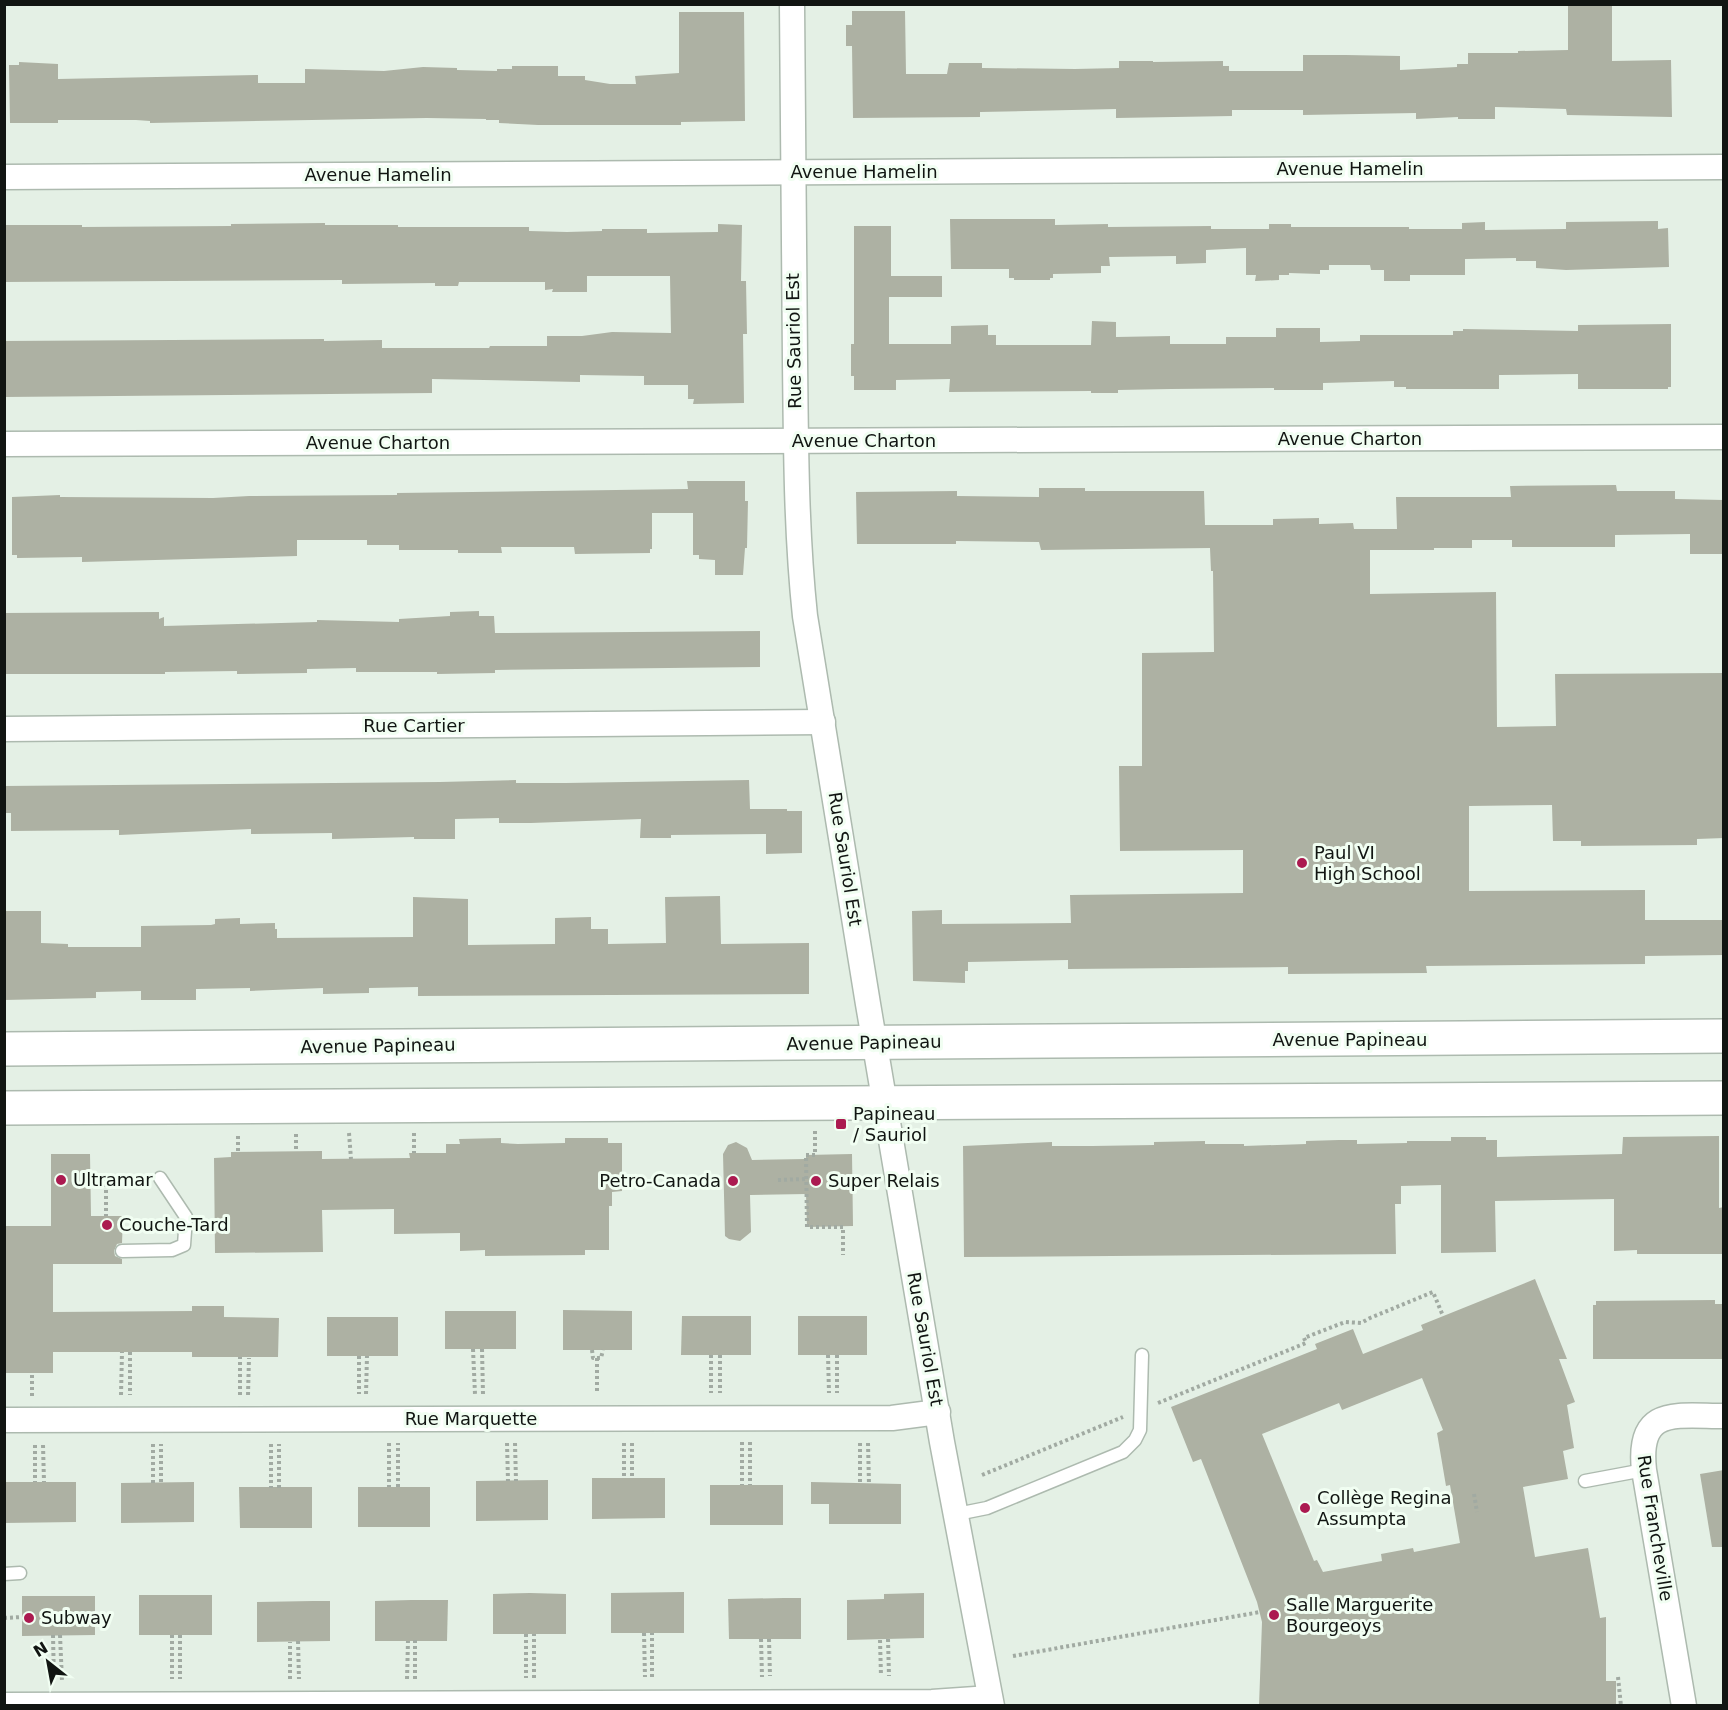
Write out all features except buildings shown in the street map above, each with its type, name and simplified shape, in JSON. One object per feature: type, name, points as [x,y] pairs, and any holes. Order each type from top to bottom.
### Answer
[{"type":"main road","name":"Avenue Papineau","points":[[4,1049],[1724,1036]]},
{"type":"main road","points":[[4,1108],[1724,1098]]},
{"type":"street","name":"Rue Sauriol Est","points":[[792,4],[792,172],[798,550],[805,616],[938,1412],[991,1702]]},
{"type":"street","name":"Avenue Hamelin","points":[[4,177],[1724,167]]},
{"type":"street","name":"Avenue Charton","points":[[4,444],[1724,437]]},
{"type":"street","name":"Rue Cartier","points":[[4,729],[823,722]]},
{"type":"street","name":"Rue Marquette","points":[[4,1420],[892,1418],[938,1412]]},
{"type":"street","name":"Rue Francheville","points":[[1684,1706],[1644,1470],[1643,1440],[1646,1433],[1662,1419],[1676,1416],[1724,1416]]},
{"type":"street","points":[[4,1705],[991,1702]]},
{"type":"lane","points":[[122,1251],[172,1250],[184,1245],[186,1217],[160,1178]]},
{"type":"lane","points":[[957,1514],[987,1508],[1123,1452],[1135,1440],[1140,1430],[1142,1355]]},
{"type":"lane","points":[[1585,1481],[1644,1470]]},
{"type":"lane","points":[[4,1574],[20,1574]]},
{"type":"path","points":[[814,1124],[815,1155],[806,1155],[807,1227],[843,1227],[843,1255]]},
{"type":"path","points":[[238,1127],[238,1151]]},
{"type":"path","points":[[413,1127],[414,1153]]},
{"type":"path","points":[[296,1128],[296,1152]]},
{"type":"path","points":[[349,1128],[351,1160]]},
{"type":"path","points":[[106,1178],[106,1216]]},
{"type":"path","points":[[778,1180],[806,1179]]},
{"type":"path","points":[[852,1182],[881,1180]]},
{"type":"path","points":[[982,1475],[1306,1343],[1304,1338],[1345,1322],[1361,1323],[1433,1292],[1443,1316]]},
{"type":"path","points":[[473,1349],[476,1394]]},
{"type":"path","points":[[482,1349],[483,1394]]},
{"type":"path","points":[[592,1350],[593,1358],[601,1358],[603,1350]]},
{"type":"path","points":[[121,1395],[122,1352]]},
{"type":"path","points":[[130,1352],[130,1395]]},
{"type":"path","points":[[711,1355],[711,1393]]},
{"type":"path","points":[[720,1355],[720,1393]]},
{"type":"path","points":[[828,1355],[829,1393]]},
{"type":"path","points":[[837,1355],[837,1393]]},
{"type":"path","points":[[359,1356],[359,1394]]},
{"type":"path","points":[[366,1395],[367,1356]]},
{"type":"path","points":[[240,1358],[240,1395]]},
{"type":"path","points":[[248,1395],[249,1358]]},
{"type":"path","points":[[597,1358],[597,1393]]},
{"type":"path","points":[[32,1373],[32,1396]]},
{"type":"path","points":[[742,1442],[742,1485]]},
{"type":"path","points":[[750,1442],[750,1485]]},
{"type":"path","points":[[860,1442],[860,1484]]},
{"type":"path","points":[[868,1442],[869,1484]]},
{"type":"path","points":[[389,1443],[389,1487]]},
{"type":"path","points":[[398,1443],[398,1487]]},
{"type":"path","points":[[507,1443],[508,1481]]},
{"type":"path","points":[[515,1443],[516,1480]]},
{"type":"path","points":[[624,1443],[624,1478]]},
{"type":"path","points":[[632,1443],[632,1478]]},
{"type":"path","points":[[43,1444],[44,1482]]},
{"type":"path","points":[[153,1444],[153,1483]]},
{"type":"path","points":[[161,1444],[161,1482]]},
{"type":"path","points":[[271,1444],[271,1488]]},
{"type":"path","points":[[279,1444],[279,1488]]},
{"type":"path","points":[[35,1445],[35,1482]]},
{"type":"path","points":[[1473,1494],[1478,1512]]},
{"type":"path","points":[[1013,1656],[1260,1612]]},
{"type":"path","points":[[4,1618],[22,1617]]},
{"type":"path","points":[[644,1633],[645,1677]]},
{"type":"path","points":[[652,1633],[652,1677]]},
{"type":"path","points":[[526,1634],[526,1678]]},
{"type":"path","points":[[534,1634],[534,1678]]},
{"type":"path","points":[[53,1635],[54,1681]]},
{"type":"path","points":[[60,1635],[62,1681]]},
{"type":"path","points":[[172,1635],[172,1680]]},
{"type":"path","points":[[180,1635],[180,1680]]},
{"type":"path","points":[[762,1639],[762,1677]]},
{"type":"path","points":[[770,1639],[770,1676]]},
{"type":"path","points":[[888,1639],[889,1676]]},
{"type":"path","points":[[416,1640],[416,1678]]},
{"type":"path","points":[[880,1640],[881,1676]]},
{"type":"path","points":[[298,1641],[299,1679]]},
{"type":"path","points":[[407,1679],[408,1641]]},
{"type":"path","points":[[290,1642],[290,1679]]},
{"type":"path","points":[[1618,1677],[1621,1706]]},
{"type":"place","name":"Paul VI High School","points":[[1302,863]]},
{"type":"place","name":"Papineau / Sauriol","points":[[841,1124]]},
{"type":"place","name":"Ultramar","points":[[61,1180]]},
{"type":"place","name":"Petro-Canada","points":[[733,1181]]},
{"type":"place","name":"Super Relais","points":[[816,1181]]},
{"type":"place","name":"Couche-Tard","points":[[107,1225]]},
{"type":"place","name":"Collège Regina Assumpta","points":[[1305,1508]]},
{"type":"place","name":"Salle Marguerite Bourgeoys","points":[[1274,1615]]},
{"type":"place","name":"Subway","points":[[29,1618]]}]
